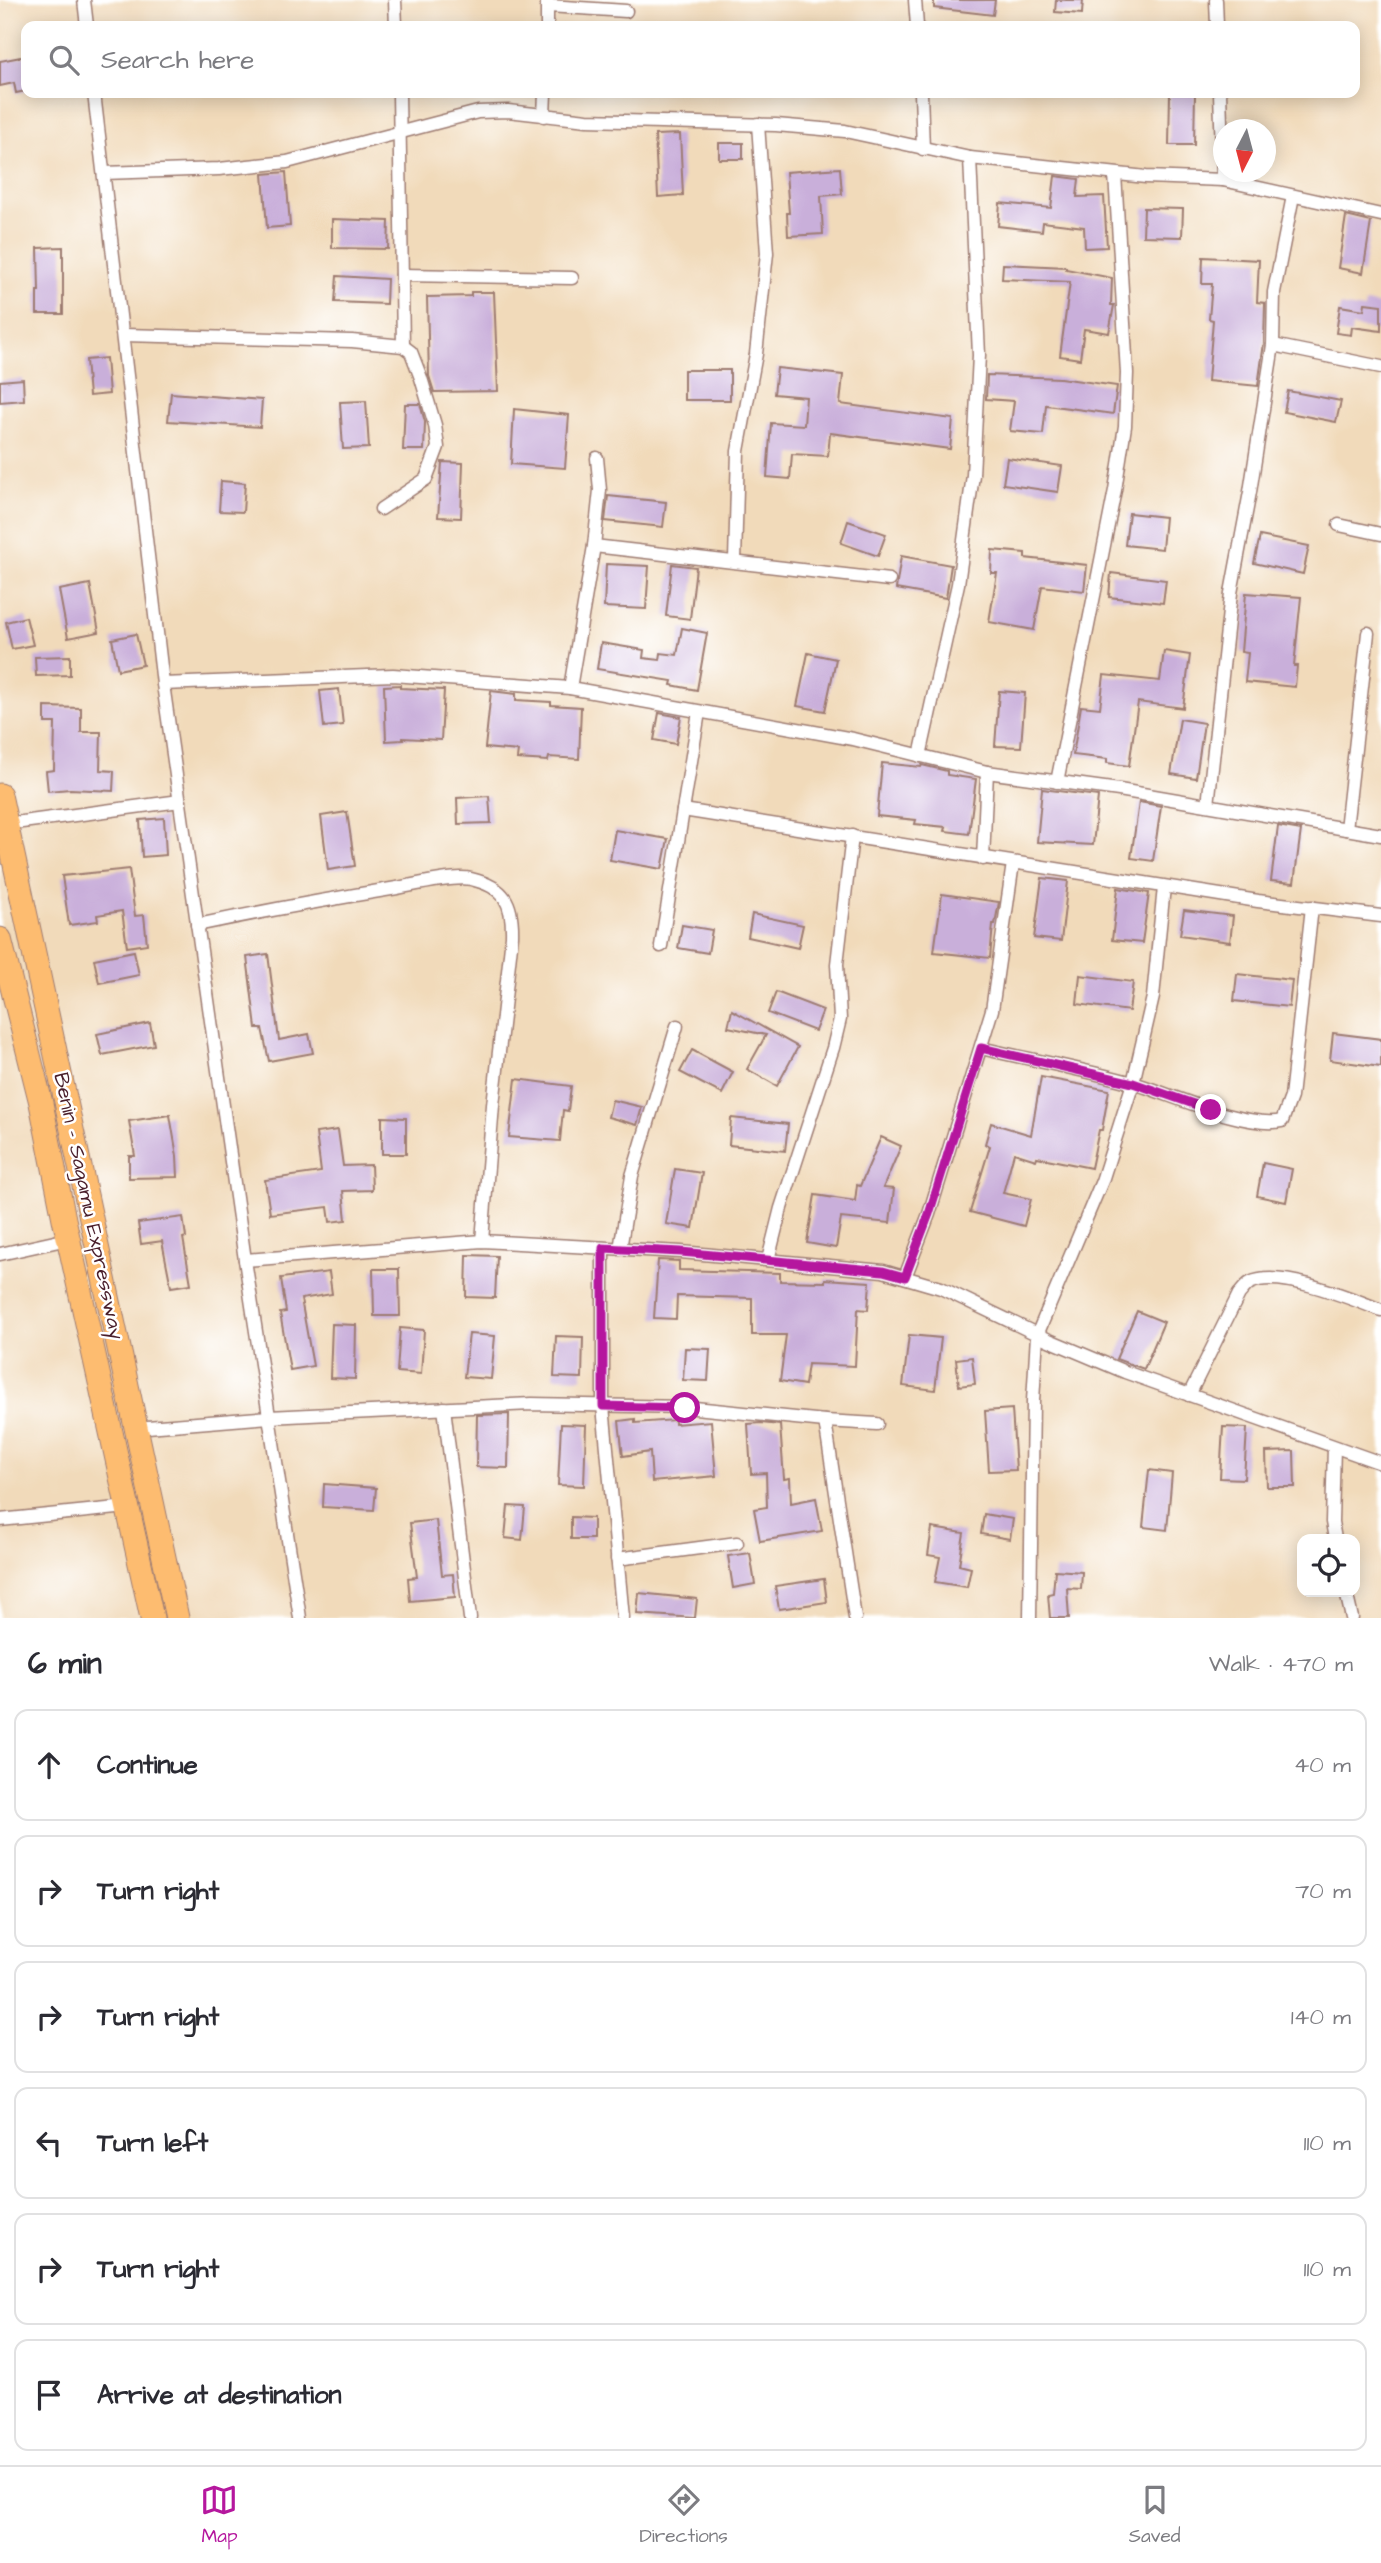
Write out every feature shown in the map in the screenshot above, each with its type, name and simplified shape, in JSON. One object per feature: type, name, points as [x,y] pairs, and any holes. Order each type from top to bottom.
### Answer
[{"type":"highway","name":"Benin - Sagamu Expressway","points":[[0,795],[177,1618]]},
{"type":"highway","points":[[0,939],[41,1103],[68,1239],[152,1618]]},
{"type":"street","points":[[83,0],[86,21]]},
{"type":"street","points":[[395,0],[396,21]]},
{"type":"street","points":[[915,0],[917,21]]},
{"type":"street","points":[[1216,0],[1217,21]]},
{"type":"street","points":[[547,21],[547,3],[626,12]]},
{"type":"street","points":[[95,98],[163,684],[245,1260],[300,1618]]},
{"type":"street","points":[[399,98],[403,346]]},
{"type":"street","points":[[544,116],[545,98]]},
{"type":"street","points":[[921,98],[923,149]]},
{"type":"street","points":[[1220,98],[1221,119]]},
{"type":"street","points":[[104,173],[219,169],[287,162],[478,111],[508,111],[627,122],[758,124],[845,131],[970,158],[1115,174],[1213,179]]},
{"type":"street","points":[[735,561],[738,451],[756,354],[767,253],[758,124]]},
{"type":"street","points":[[920,756],[957,584],[973,475],[979,355],[970,158]]},
{"type":"street","points":[[1058,782],[1125,426],[1127,373],[1115,174]]},
{"type":"street","points":[[1231,182],[1381,215]]},
{"type":"street","points":[[1208,805],[1231,593],[1273,345],[1274,292],[1293,197]]},
{"type":"street","points":[[402,275],[572,278]]},
{"type":"street","points":[[124,335],[352,341],[403,346],[411,352],[421,378],[435,425],[438,447],[426,479],[381,509]]},
{"type":"street","points":[[1273,345],[1381,367]]},
{"type":"street","points":[[570,688],[594,546],[600,490],[597,458]]},
{"type":"street","points":[[1339,525],[1381,534]]},
{"type":"street","points":[[594,546],[890,580]]},
{"type":"street","points":[[1346,829],[1368,634]]},
{"type":"street","points":[[163,684],[393,676],[570,688],[853,739],[987,772],[1208,805],[1381,835]]},
{"type":"street","points":[[661,946],[699,712]]},
{"type":"street","points":[[983,859],[987,772]]},
{"type":"street","points":[[6,824],[180,801]]},
{"type":"street","points":[[683,810],[1164,887],[1381,916]]},
{"type":"street","points":[[768,1260],[781,1208],[840,1019],[837,964],[852,836]]},
{"type":"street","points":[[905,1277],[929,1214],[992,1010],[1013,863]]},
{"type":"street","points":[[197,925],[287,906],[469,878],[498,891],[509,901],[513,916],[512,936],[493,1105],[482,1241]]},
{"type":"street","points":[[1030,1618],[1032,1401],[1037,1335],[1102,1181],[1133,1083],[1153,997],[1164,887]]},
{"type":"street","points":[[981,1048],[1133,1083],[1211,1110],[1269,1124],[1282,1121],[1291,1097],[1312,907]]},
{"type":"street","points":[[620,1249],[632,1176],[677,1026]]},
{"type":"street","points":[[0,1254],[68,1239]]},
{"type":"street","points":[[245,1260],[482,1241],[768,1260],[883,1271],[941,1288],[1037,1335],[1125,1372],[1381,1463]]},
{"type":"street","points":[[603,1248],[603,1406],[623,1618]]},
{"type":"street","points":[[1189,1395],[1239,1294],[1249,1283],[1266,1279],[1320,1287],[1381,1310]]},
{"type":"street","points":[[135,1428],[269,1416],[532,1404],[685,1408],[877,1424]]},
{"type":"street","points":[[444,1408],[470,1618]]},
{"type":"street","points":[[825,1421],[855,1618]]},
{"type":"street","points":[[1334,1447],[1332,1522],[1334,1534]]},
{"type":"street","points":[[0,1520],[127,1507]]},
{"type":"street","points":[[617,1559],[737,1543]]},
{"type":"street","points":[[1347,1597],[1352,1618]]},
{"type":"building","points":[[934,0],[995,0],[993,15],[934,8]]},
{"type":"building","points":[[1056,0],[1083,0],[1082,14],[1055,12]]},
{"type":"building","points":[[21,57],[21,92],[16,93],[14,83],[0,86],[0,61]]},
{"type":"building","points":[[1170,98],[1195,98],[1194,145],[1169,145]]},
{"type":"building","points":[[680,134],[683,195],[658,197],[655,135]]},
{"type":"building","points":[[719,143],[743,143],[743,159],[719,159]]},
{"type":"building","points":[[840,168],[842,194],[821,196],[823,234],[788,236],[786,172]]},
{"type":"building","points":[[286,172],[290,226],[267,228],[263,174]]},
{"type":"building","points":[[1055,176],[1079,179],[1077,197],[1104,196],[1107,247],[1085,248],[1084,227],[1043,222],[1042,231],[998,226],[1000,203],[1051,208]]},
{"type":"building","points":[[1144,208],[1183,209],[1182,237],[1143,236]]},
{"type":"building","points":[[1346,216],[1371,222],[1363,273],[1338,268]]},
{"type":"building","points":[[332,219],[389,221],[388,249],[332,248]]},
{"type":"building","points":[[63,247],[63,314],[37,314],[38,248]]},
{"type":"building","points":[[1203,257],[1259,260],[1257,302],[1265,303],[1264,343],[1258,386],[1208,381],[1213,320],[1209,319],[1212,284],[1202,284]]},
{"type":"building","points":[[1003,264],[1066,267],[1112,278],[1111,305],[1114,305],[1109,333],[1084,329],[1080,359],[1060,356],[1070,282],[1002,279]]},
{"type":"building","points":[[337,276],[387,279],[386,304],[335,302]]},
{"type":"building","points":[[471,292],[494,292],[498,391],[434,392],[429,376],[427,297],[471,296]]},
{"type":"building","points":[[1365,303],[1381,305],[1381,331],[1352,327],[1351,335],[1336,333],[1340,306],[1364,310]]},
{"type":"building","points":[[106,358],[109,394],[89,396],[86,360]]},
{"type":"building","points":[[777,368],[843,375],[840,404],[953,419],[950,449],[830,433],[828,456],[792,454],[790,479],[767,477],[771,423],[804,425],[806,397],[774,394]]},
{"type":"building","points":[[684,370],[730,370],[730,400],[684,400]]},
{"type":"building","points":[[987,375],[1060,378],[1117,386],[1113,414],[1046,405],[1043,434],[1010,431],[1014,401],[986,399]]},
{"type":"building","points":[[23,379],[24,400],[0,402],[0,381]]},
{"type":"building","points":[[1288,391],[1341,401],[1336,422],[1284,412]]},
{"type":"building","points":[[171,393],[262,400],[260,427],[168,421]]},
{"type":"building","points":[[366,401],[369,448],[343,449],[340,402]]},
{"type":"building","points":[[405,404],[420,404],[425,422],[424,450],[403,450]]},
{"type":"building","points":[[514,409],[569,415],[565,468],[511,464]]},
{"type":"building","points":[[1007,458],[1062,466],[1058,492],[1003,484]]},
{"type":"building","points":[[442,462],[463,463],[461,518],[438,517]]},
{"type":"building","points":[[221,481],[245,483],[243,512],[219,511]]},
{"type":"building","points":[[608,496],[666,502],[663,527],[605,521]]},
{"type":"building","points":[[1129,513],[1165,517],[1162,549],[1125,545]]},
{"type":"building","points":[[848,521],[886,534],[878,556],[841,543]]},
{"type":"building","points":[[1260,536],[1309,546],[1303,574],[1254,563]]},
{"type":"building","points":[[992,550],[1025,553],[1025,558],[1087,565],[1084,591],[1042,586],[1034,630],[989,622],[997,573],[991,573]]},
{"type":"building","points":[[901,556],[951,565],[946,598],[896,589]]},
{"type":"building","points":[[606,564],[649,566],[646,609],[604,607]]},
{"type":"building","points":[[672,564],[696,567],[690,619],[666,616]]},
{"type":"building","points":[[1111,573],[1166,580],[1163,603],[1109,597]]},
{"type":"building","points":[[90,584],[99,632],[68,638],[59,590]]},
{"type":"building","points":[[1246,593],[1301,597],[1294,666],[1297,666],[1295,687],[1245,682],[1248,653],[1241,652]]},
{"type":"building","points":[[26,617],[33,645],[12,649],[6,622]]},
{"type":"building","points":[[682,628],[707,633],[697,690],[671,685],[672,681],[597,669],[601,643],[644,650],[643,658],[660,660],[661,653],[677,655]]},
{"type":"building","points":[[136,634],[143,665],[118,670],[112,639]]},
{"type":"building","points":[[1164,651],[1190,655],[1183,708],[1138,702],[1129,766],[1107,763],[1107,759],[1073,755],[1081,706],[1100,708],[1104,675],[1160,681]]},
{"type":"building","points":[[808,653],[836,659],[825,711],[797,706]]},
{"type":"building","points":[[70,656],[70,675],[36,676],[35,657]]},
{"type":"building","points":[[400,685],[400,688],[444,690],[441,740],[403,738],[386,741],[384,686]]},
{"type":"building","points":[[339,689],[343,725],[324,727],[320,691]]},
{"type":"building","points":[[491,691],[516,694],[516,700],[581,707],[579,759],[517,759],[518,751],[485,748]]},
{"type":"building","points":[[999,691],[1025,693],[1021,747],[995,746]]},
{"type":"building","points":[[45,707],[81,708],[81,732],[101,732],[100,770],[114,771],[113,791],[48,791],[46,771],[54,770],[55,723],[45,723]]},
{"type":"building","points":[[659,713],[681,717],[676,744],[654,740]]},
{"type":"building","points":[[1180,719],[1204,723],[1196,778],[1171,774]]},
{"type":"building","points":[[882,763],[922,765],[947,771],[947,775],[976,779],[969,834],[945,831],[946,827],[915,824],[916,820],[877,816]]},
{"type":"building","points":[[1042,789],[1098,796],[1093,845],[1037,842]]},
{"type":"building","points":[[489,796],[491,823],[458,824],[457,798]]},
{"type":"building","points":[[1139,802],[1161,806],[1153,861],[1131,858]]},
{"type":"building","points":[[347,812],[355,866],[328,870],[321,816]]},
{"type":"building","points":[[164,818],[166,855],[142,857],[140,820]]},
{"type":"building","points":[[1278,826],[1301,830],[1294,883],[1271,881]]},
{"type":"building","points":[[615,830],[668,839],[662,869],[610,860]]},
{"type":"building","points":[[129,869],[135,916],[144,915],[147,944],[127,947],[122,911],[97,915],[98,921],[69,925],[62,876]]},
{"type":"building","points":[[1042,878],[1068,881],[1061,941],[1034,938]]},
{"type":"building","points":[[1118,888],[1149,893],[1142,943],[1112,940]]},
{"type":"building","points":[[942,894],[999,902],[993,924],[990,958],[934,952]]},
{"type":"building","points":[[1184,910],[1233,916],[1230,942],[1180,935]]},
{"type":"building","points":[[752,914],[803,925],[798,948],[748,937]]},
{"type":"building","points":[[682,925],[712,930],[708,953],[678,948]]},
{"type":"building","points":[[134,951],[139,975],[99,983],[94,959]]},
{"type":"building","points":[[268,954],[279,1040],[309,1034],[313,1053],[269,1061],[262,1028],[256,1028],[247,957]]},
{"type":"building","points":[[1237,974],[1292,980],[1289,1007],[1234,1001]]},
{"type":"building","points":[[1080,975],[1133,982],[1129,1011],[1077,1004]]},
{"type":"building","points":[[776,992],[823,1010],[815,1031],[768,1013]]},
{"type":"building","points":[[732,1010],[798,1047],[777,1086],[747,1069],[766,1035],[728,1027]]},
{"type":"building","points":[[150,1023],[154,1045],[102,1055],[97,1034]]},
{"type":"building","points":[[1333,1033],[1381,1039],[1381,1067],[1330,1060]]},
{"type":"building","points":[[692,1050],[733,1072],[722,1094],[680,1072]]},
{"type":"building","points":[[1041,1077],[1109,1090],[1102,1130],[1099,1130],[1091,1168],[1037,1157],[1036,1160],[1014,1153],[1003,1193],[1031,1199],[1024,1226],[970,1212],[990,1146],[985,1144],[991,1123],[1031,1135]]},
{"type":"building","points":[[516,1079],[571,1086],[568,1111],[563,1110],[560,1141],[509,1137]]},
{"type":"building","points":[[612,1100],[642,1107],[637,1125],[608,1117]]},
{"type":"building","points":[[170,1115],[178,1177],[129,1178],[129,1156],[135,1156],[129,1121]]},
{"type":"building","points":[[382,1117],[406,1118],[406,1154],[382,1154]]},
{"type":"building","points":[[731,1118],[788,1124],[785,1151],[729,1145]]},
{"type":"building","points":[[338,1130],[343,1166],[371,1165],[372,1190],[343,1191],[346,1220],[330,1222],[328,1207],[270,1214],[265,1180],[321,1172],[316,1133]]},
{"type":"building","points":[[881,1137],[901,1146],[883,1188],[894,1189],[890,1223],[841,1218],[836,1248],[807,1243],[815,1195],[855,1201],[857,1185],[860,1186]]},
{"type":"building","points":[[1263,1163],[1292,1169],[1286,1202],[1257,1196]]},
{"type":"building","points":[[675,1169],[702,1173],[693,1228],[666,1224]]},
{"type":"building","points":[[183,1217],[186,1237],[183,1238],[191,1284],[171,1287],[162,1241],[141,1244],[138,1223]]},
{"type":"building","points":[[467,1255],[497,1256],[495,1298],[466,1297]]},
{"type":"building","points":[[658,1260],[679,1261],[679,1270],[780,1273],[780,1281],[825,1282],[825,1279],[870,1282],[868,1310],[858,1309],[855,1366],[808,1364],[805,1385],[780,1381],[786,1335],[752,1335],[752,1298],[677,1296],[676,1319],[654,1318]]},
{"type":"building","points":[[373,1269],[399,1269],[400,1316],[374,1316]]},
{"type":"building","points":[[329,1272],[332,1294],[301,1299],[313,1366],[290,1370],[280,1313],[286,1312],[281,1278]]},
{"type":"building","points":[[1137,1311],[1164,1322],[1144,1369],[1116,1359]]},
{"type":"building","points":[[332,1324],[356,1325],[355,1379],[330,1378]]},
{"type":"building","points":[[400,1328],[424,1330],[421,1374],[397,1372]]},
{"type":"building","points":[[469,1334],[495,1336],[491,1379],[464,1377]]},
{"type":"building","points":[[909,1335],[941,1338],[935,1390],[903,1386]]},
{"type":"building","points":[[556,1336],[583,1337],[582,1378],[554,1377]]},
{"type":"building","points":[[685,1348],[710,1349],[708,1381],[683,1380]]},
{"type":"building","points":[[972,1357],[975,1384],[959,1386],[956,1359]]},
{"type":"building","points":[[1012,1409],[1016,1470],[989,1471],[985,1411]]},
{"type":"building","points":[[509,1414],[508,1468],[476,1467],[477,1415]]},
{"type":"building","points":[[635,1419],[635,1423],[711,1421],[716,1476],[652,1482],[650,1452],[623,1456],[619,1421]]},
{"type":"building","points":[[561,1424],[586,1425],[584,1486],[558,1485]]},
{"type":"building","points":[[748,1424],[780,1425],[784,1479],[790,1478],[791,1503],[816,1498],[822,1531],[760,1541],[754,1509],[767,1507],[766,1473],[751,1474]]},
{"type":"building","points":[[1223,1427],[1247,1428],[1244,1479],[1220,1478]]},
{"type":"building","points":[[1294,1451],[1295,1487],[1267,1487],[1266,1452]]},
{"type":"building","points":[[1149,1470],[1172,1473],[1167,1530],[1143,1527]]},
{"type":"building","points":[[324,1484],[376,1488],[374,1510],[323,1507]]},
{"type":"building","points":[[508,1506],[525,1507],[522,1540],[505,1538]]},
{"type":"building","points":[[984,1514],[1013,1519],[1010,1539],[981,1534]]},
{"type":"building","points":[[571,1517],[593,1518],[593,1539],[571,1539]]},
{"type":"building","points":[[436,1520],[442,1575],[453,1574],[455,1597],[410,1601],[408,1578],[417,1577],[410,1523]]},
{"type":"building","points":[[932,1528],[964,1533],[959,1565],[971,1568],[967,1587],[935,1582],[940,1557],[928,1555]]},
{"type":"building","points":[[750,1553],[755,1584],[733,1588],[728,1556]]},
{"type":"building","points":[[1055,1570],[1082,1572],[1081,1589],[1067,1588],[1069,1618],[1050,1618],[1048,1594],[1053,1593]]},
{"type":"building","points":[[824,1579],[827,1602],[779,1609],[775,1586]]},
{"type":"building","points":[[639,1593],[697,1599],[695,1618],[637,1614]]},
{"type":"route","points":[[685,1408],[603,1406],[603,1248],[681,1252],[883,1271],[905,1277],[929,1214],[981,1048],[1133,1083],[1211,1110]]}]
